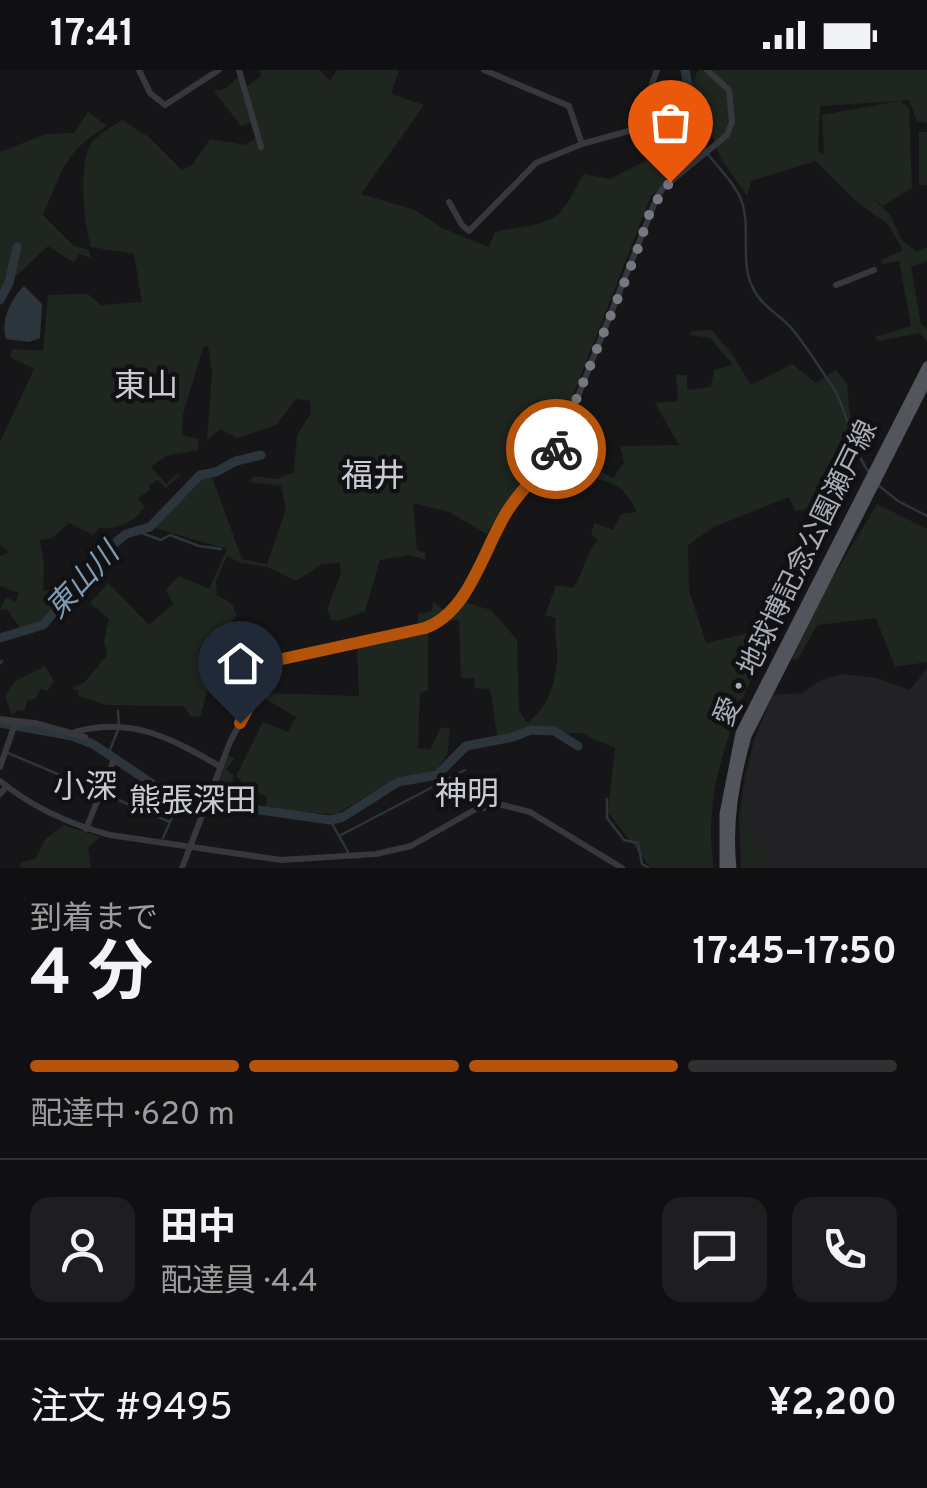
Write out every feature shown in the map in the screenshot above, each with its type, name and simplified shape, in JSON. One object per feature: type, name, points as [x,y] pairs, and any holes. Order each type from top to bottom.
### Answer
[{"type":"main road","name":"愛・地球博記念公園瀬戸線","points":[[732,868],[730,813],[747,736],[927,367]]},
{"type":"main road","name":"愛・地球博記念公園瀬戸線","points":[[904,417],[927,381]]},
{"type":"main road","name":"愛・地球博記念公園瀬戸線","points":[[724,868],[724,814],[740,734],[869,488]]},
{"type":"street","points":[[139,70],[150,93],[166,105],[219,70]]},
{"type":"street","points":[[240,70],[260,147]]},
{"type":"street","points":[[484,70],[570,106],[582,144]]},
{"type":"street","points":[[449,202],[469,231],[536,163],[582,144],[632,130],[657,70]]},
{"type":"street","points":[[182,868],[230,742],[273,661],[425,628],[454,609],[505,513],[559,444],[657,197],[726,135],[732,122],[729,90],[707,70]]},
{"type":"street","points":[[836,285],[874,270]]},
{"type":"street","points":[[0,719],[85,737]]},
{"type":"street","points":[[0,767],[16,723]]},
{"type":"street","points":[[75,732],[99,726],[152,731],[221,767]]},
{"type":"street","points":[[86,829],[114,762]]},
{"type":"street","points":[[0,794],[3,783],[54,816],[124,838],[280,860],[394,852],[476,809],[503,805],[530,812],[622,868]]},
{"type":"shaded area","points":[[259,70],[320,70],[330,81],[337,70],[399,70],[391,94],[424,105],[361,194],[415,210],[442,228],[489,247],[495,232],[557,215],[584,174],[610,179],[651,158],[653,142],[686,136],[690,144],[672,155],[673,176],[651,196],[555,442],[542,458],[520,440],[506,448],[512,468],[524,477],[487,534],[449,512],[413,503],[417,550],[425,553],[426,560],[410,555],[380,560],[365,611],[339,621],[331,620],[327,609],[341,573],[340,563],[322,564],[296,581],[267,567],[241,563],[227,556],[216,581],[217,595],[232,604],[237,616],[201,653],[210,664],[229,654],[236,663],[229,683],[244,690],[261,673],[248,705],[232,689],[209,685],[200,717],[191,716],[183,706],[106,705],[78,696],[79,691],[71,688],[84,683],[107,655],[104,641],[109,619],[90,603],[108,583],[149,625],[173,604],[166,590],[179,576],[209,589],[227,549],[155,528],[199,479],[212,477],[242,559],[267,564],[286,509],[281,486],[248,482],[254,476],[278,479],[294,472],[297,435],[311,413],[310,401],[296,399],[276,425],[237,438],[220,429],[207,441],[212,373],[208,346],[203,347],[183,415],[182,435],[199,439],[198,450],[166,456],[151,467],[166,484],[180,475],[166,488],[157,480],[149,486],[138,499],[145,507],[125,524],[99,528],[93,535],[69,523],[52,538],[40,540],[43,590],[59,592],[65,601],[41,625],[15,632],[19,627],[7,609],[0,610],[6,597],[15,602],[19,593],[0,586],[0,556],[10,552],[0,545],[0,442],[34,369],[10,357],[12,349],[43,351],[48,295],[88,294],[101,305],[142,302],[134,254],[91,247],[84,207],[84,175],[85,160],[95,139],[122,120],[149,137],[182,170],[192,165],[210,139],[245,145],[259,135],[255,121],[241,126],[214,91],[225,89],[238,77],[246,87],[261,76]]},
{"type":"shaded area","points":[[698,70],[927,70],[927,123],[917,121],[909,100],[900,101],[909,108],[912,188],[883,206],[869,195],[890,214],[901,239],[917,252],[927,247],[927,261],[911,267],[927,342],[920,333],[878,341],[875,337],[911,326],[899,261],[882,264],[881,260],[903,250],[887,223],[859,204],[816,161],[751,181],[747,196],[721,159],[692,85]],"holes":[[[899,101],[822,115],[824,155],[818,151],[820,106]]]},
{"type":"shaded area","points":[[88,112],[107,126],[73,154],[43,215],[73,245],[89,250],[90,258],[79,254],[74,263],[48,246],[0,291],[0,152],[46,134],[74,133]]},
{"type":"shaded area","points":[[919,132],[927,132],[927,185],[919,185]]},
{"type":"shaded area","points":[[24,286],[42,304],[40,338],[29,342],[6,339],[4,325]]},
{"type":"shaded area","points":[[712,330],[751,385],[792,364],[816,383],[836,370],[847,384],[851,428],[865,445],[831,512],[809,517],[806,509],[795,511],[789,497],[714,527],[688,545],[689,590],[706,643],[775,627],[737,714],[718,774],[711,836],[714,868],[651,868],[608,812],[615,748],[581,733],[497,735],[490,689],[475,688],[474,678],[461,678],[459,620],[428,621],[428,690],[420,693],[418,748],[430,750],[441,727],[450,729],[447,755],[437,769],[404,776],[336,814],[265,810],[267,797],[236,776],[263,722],[288,732],[296,717],[261,696],[262,693],[359,696],[357,648],[417,635],[418,614],[432,611],[433,601],[445,611],[464,602],[491,610],[517,640],[519,710],[527,723],[535,716],[551,691],[556,671],[556,618],[545,615],[556,585],[573,588],[577,583],[598,540],[591,535],[594,523],[613,530],[621,514],[637,512],[620,489],[594,478],[598,470],[613,478],[624,463],[620,446],[679,445],[655,403],[678,401],[676,375],[687,375],[687,390],[711,387],[714,370],[733,365],[710,338],[690,335],[691,331]]},
{"type":"shaded area","points":[[877,504],[927,529],[927,662],[895,667],[876,618],[817,625],[798,659],[791,659],[827,587]]},
{"type":"shaded area","points":[[45,666],[54,681],[47,691],[41,689],[35,699],[28,700],[24,711],[12,715],[5,696],[15,681]]},
{"type":"shaded area","points":[[927,668],[927,868],[741,868],[739,819],[745,776],[755,737],[773,695],[802,693],[823,679],[843,674],[877,678],[910,690]]},
{"type":"shaded area","points":[[226,755],[235,758],[226,770],[234,775],[232,781],[251,791],[244,804],[229,800],[232,791],[215,786]]},
{"type":"shaded area","points":[[742,803],[746,803],[749,826],[766,858],[748,867],[743,865]]},
{"type":"shaded area","points":[[63,825],[100,837],[88,848],[91,868],[20,868],[21,862],[35,859],[46,839]]},
{"type":"waterway","points":[[685,70],[697,133]]},
{"type":"waterway","points":[[697,133],[743,206],[746,264],[752,286],[760,299],[793,330],[835,390],[868,471]]},
{"type":"waterway","points":[[0,300],[9,283],[17,247]]},
{"type":"waterway","name":"東山川","points":[[0,638],[43,625],[115,543],[126,534],[150,527],[200,475],[261,455]]},
{"type":"waterway","points":[[878,485],[927,516]]},
{"type":"waterway","points":[[139,532],[161,540],[170,535],[221,549]]},
{"type":"waterway","points":[[110,750],[119,727],[118,711]]},
{"type":"waterway","points":[[0,723],[72,736],[93,744],[154,785],[203,802],[330,820],[343,817],[398,782],[437,775],[466,746],[531,730],[554,731],[578,746]]},
{"type":"waterway","points":[[8,753],[98,791]]},
{"type":"waterway","points":[[339,836],[465,770]]},
{"type":"waterway","points":[[102,793],[170,822],[163,838]]},
{"type":"waterway","points":[[607,799],[607,818],[624,840],[638,843],[642,864],[649,868]]},
{"type":"waterway","points":[[170,822],[179,801]]},
{"type":"waterway","points":[[330,820],[348,852]]},
{"type":"way so far","points":[[556,449],[651,209],[670,182]]},
{"type":"district","name":"東山","points":[[146,388]]},
{"type":"district","name":"福井","points":[[373,478]]},
{"type":"district","name":"小深","points":[[85,789]]},
{"type":"district","name":"神明","points":[[467,796]]},
{"type":"district","name":"熊張深田","points":[[193,803]]},
{"type":"route","points":[[240,723],[273,661],[425,628],[445,617],[461,597],[505,513],[556,449]]}]
